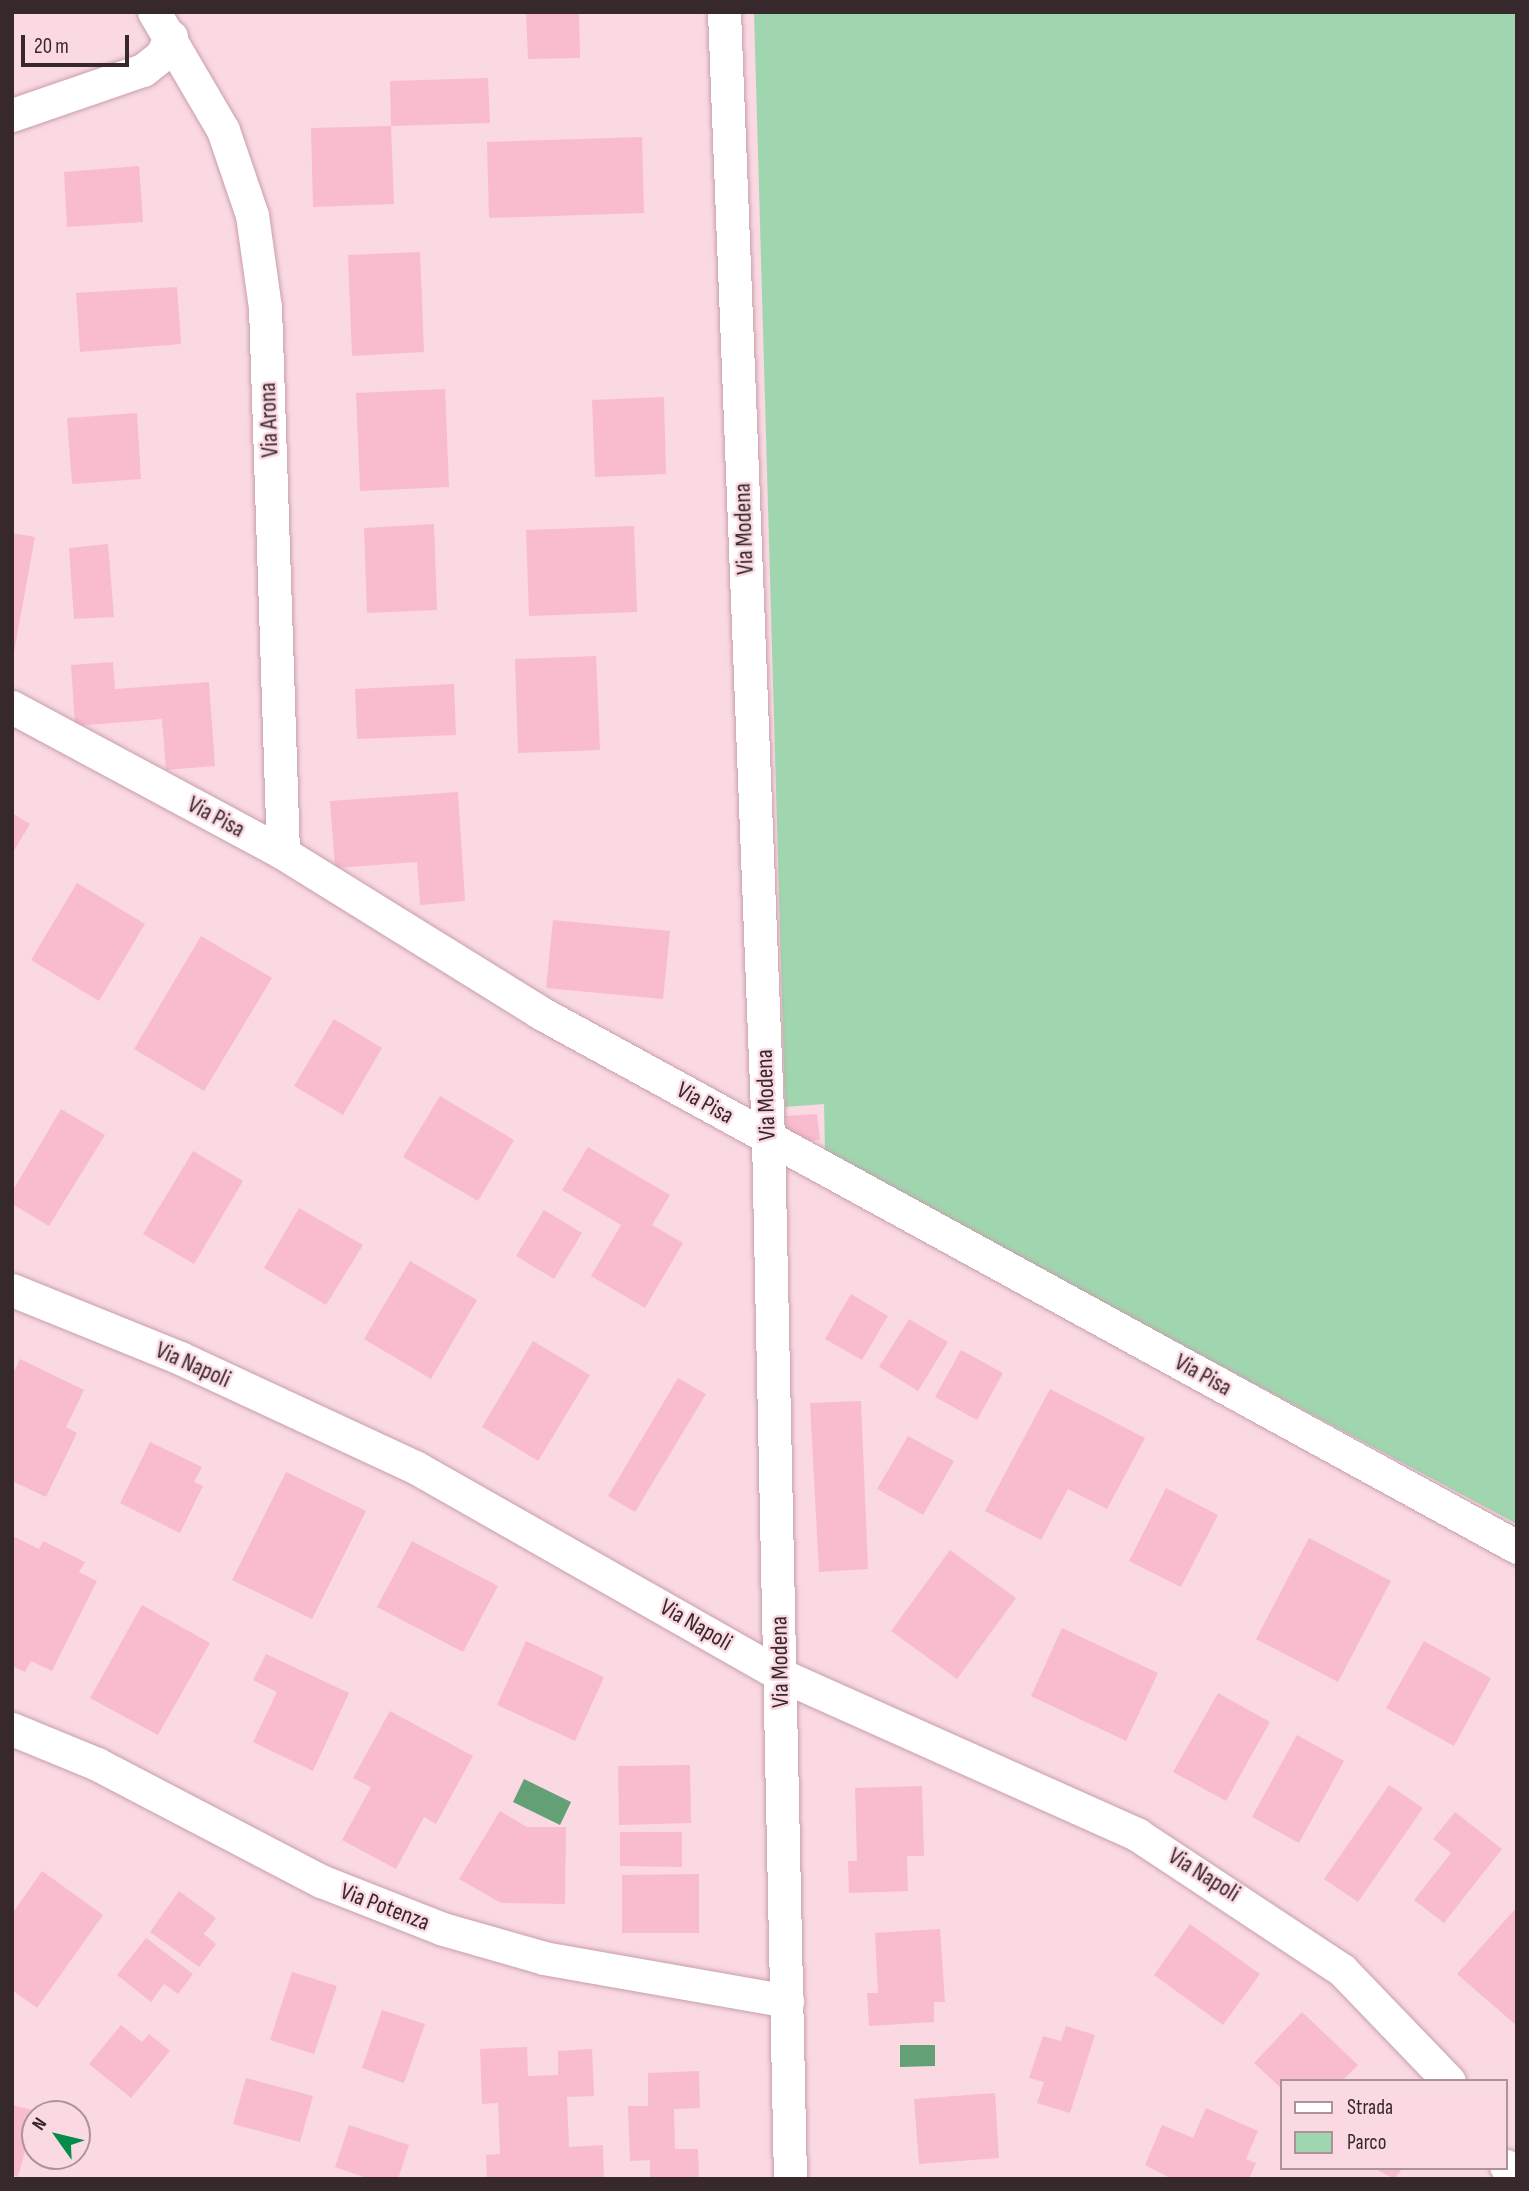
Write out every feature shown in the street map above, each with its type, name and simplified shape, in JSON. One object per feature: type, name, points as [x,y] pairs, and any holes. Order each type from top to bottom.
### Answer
[{"type":"street","name":"Via Modena","points":[[724,12],[768,1137],[790,2179]]},
{"type":"street","points":[[12,115],[143,70],[161,55],[162,24]]},
{"type":"street","name":"Via Arona","points":[[162,24],[223,130],[252,215],[263,293],[283,853]]},
{"type":"street","name":"Via Pisa","points":[[12,707],[283,853],[539,1012],[1517,1547]]},
{"type":"street","name":"Via Napoli","points":[[12,1290],[180,1358],[415,1467],[781,1675],[1097,1814],[1179,1858],[1342,1970],[1448,2079]]},
{"type":"street","name":"Via Potenza","points":[[12,1729],[97,1764],[321,1881],[443,1929],[544,1958],[787,2001]]},
{"type":"green space","points":[[754,12],[1517,12],[1517,1524],[825,1154],[824,1104],[785,1107]]},
{"type":"shaded area","points":[[524,1779],[571,1802],[560,1825],[513,1802]]},
{"type":"shaded area","points":[[900,2045],[935,2045],[935,2066],[900,2067]]},
{"type":"building","points":[[526,12],[579,12],[580,58],[528,59]]},
{"type":"building","points":[[488,78],[490,123],[391,126],[390,81]]},
{"type":"building","points":[[391,126],[394,204],[313,207],[311,128]]},
{"type":"building","points":[[642,137],[644,213],[489,218],[487,142]]},
{"type":"building","points":[[139,166],[143,222],[67,227],[64,172]]},
{"type":"building","points":[[420,252],[424,352],[352,356],[348,255]]},
{"type":"building","points":[[177,287],[181,344],[80,352],[76,293]]},
{"type":"building","points":[[445,389],[449,487],[360,491],[356,393]]},
{"type":"building","points":[[664,397],[666,474],[595,477],[592,400]]},
{"type":"building","points":[[137,413],[141,479],[72,484],[67,418]]},
{"type":"building","points":[[434,524],[437,610],[367,613],[364,528]]},
{"type":"building","points":[[634,526],[637,612],[529,616],[526,530]]},
{"type":"building","points":[[12,533],[35,537],[14,652],[12,651]]},
{"type":"building","points":[[108,544],[114,617],[74,619],[69,548]]},
{"type":"building","points":[[596,656],[600,750],[518,753],[515,659]]},
{"type":"building","points":[[113,662],[115,689],[209,682],[215,766],[166,770],[162,719],[75,726],[71,665]]},
{"type":"building","points":[[454,684],[456,735],[357,739],[355,689]]},
{"type":"building","points":[[458,792],[465,901],[420,905],[417,862],[335,868],[330,801]]},
{"type":"building","points":[[12,813],[30,824],[12,854]]},
{"type":"building","points":[[77,883],[145,924],[99,1001],[31,960]]},
{"type":"building","points":[[553,920],[670,931],[663,999],[546,988]]},
{"type":"building","points":[[201,936],[272,978],[204,1091],[134,1049]]},
{"type":"building","points":[[334,1019],[382,1048],[343,1115],[294,1086]]},
{"type":"building","points":[[440,1096],[514,1140],[478,1201],[403,1157]]},
{"type":"building","points":[[61,1109],[105,1135],[49,1226],[12,1204],[12,1192]]},
{"type":"building","points":[[817,1114],[820,1140],[788,1143],[785,1116]]},
{"type":"building","points":[[588,1147],[670,1195],[652,1225],[683,1243],[645,1308],[591,1276],[621,1225],[562,1190]]},
{"type":"building","points":[[193,1151],[243,1181],[194,1264],[143,1234]]},
{"type":"building","points":[[299,1208],[363,1245],[326,1305],[264,1268]]},
{"type":"building","points":[[544,1210],[582,1233],[554,1279],[516,1256]]},
{"type":"building","points":[[410,1261],[477,1300],[431,1379],[364,1339]]},
{"type":"building","points":[[851,1294],[888,1316],[862,1360],[825,1339]]},
{"type":"building","points":[[909,1319],[948,1342],[918,1391],[879,1367]]},
{"type":"building","points":[[533,1341],[590,1375],[538,1461],[482,1427]]},
{"type":"building","points":[[961,1350],[1003,1373],[977,1420],[935,1397]]},
{"type":"building","points":[[20,1359],[84,1390],[66,1427],[77,1433],[46,1497],[12,1481],[12,1376]]},
{"type":"building","points":[[678,1378],[706,1394],[635,1512],[608,1496]]},
{"type":"building","points":[[1050,1389],[1145,1438],[1107,1509],[1068,1489],[1041,1540],[985,1511]]},
{"type":"building","points":[[861,1401],[868,1569],[819,1572],[810,1403]]},
{"type":"building","points":[[908,1436],[954,1461],[923,1515],[877,1489]]},
{"type":"building","points":[[150,1442],[202,1467],[194,1482],[203,1486],[180,1533],[120,1503]]},
{"type":"building","points":[[286,1472],[366,1511],[312,1619],[232,1580]]},
{"type":"building","points":[[1166,1488],[1218,1515],[1181,1587],[1129,1561]]},
{"type":"building","points":[[13,1536],[39,1549],[43,1541],[85,1562],[79,1572],[97,1581],[52,1671],[31,1661],[25,1672],[12,1666]]},
{"type":"building","points":[[1309,1538],[1391,1581],[1338,1682],[1256,1639]]},
{"type":"building","points":[[412,1541],[498,1586],[463,1652],[377,1607]]},
{"type":"building","points":[[950,1550],[1016,1598],[957,1679],[891,1631]]},
{"type":"building","points":[[142,1605],[210,1643],[158,1735],[90,1698]]},
{"type":"building","points":[[1062,1628],[1158,1673],[1126,1741],[1031,1696]]},
{"type":"building","points":[[526,1641],[604,1677],[575,1741],[497,1705]]},
{"type":"building","points":[[1424,1641],[1491,1678],[1454,1746],[1386,1708]]},
{"type":"building","points":[[266,1654],[349,1693],[313,1771],[253,1742],[277,1692],[253,1680]]},
{"type":"building","points":[[1218,1693],[1270,1722],[1226,1801],[1173,1772]]},
{"type":"building","points":[[390,1711],[473,1756],[436,1824],[424,1817],[396,1869],[342,1840],[371,1787],[353,1778]]},
{"type":"building","points":[[1297,1735],[1344,1761],[1299,1843],[1252,1817]]},
{"type":"building","points":[[690,1765],[691,1823],[619,1825],[618,1766]]},
{"type":"building","points":[[1389,1785],[1423,1808],[1358,1902],[1324,1879]]},
{"type":"building","points":[[922,1786],[924,1856],[907,1856],[908,1891],[849,1893],[848,1861],[857,1861],[855,1788]]},
{"type":"building","points":[[500,1811],[527,1827],[566,1827],[565,1904],[501,1903],[459,1879]]},
{"type":"building","points":[[1455,1812],[1502,1849],[1444,1923],[1414,1900],[1451,1853],[1433,1839]]},
{"type":"building","points":[[620,1832],[682,1832],[682,1867],[620,1866]]},
{"type":"building","points":[[42,1871],[103,1915],[37,2008],[12,1990],[12,1914]]},
{"type":"building","points":[[699,1874],[699,1933],[622,1933],[622,1875]]},
{"type":"building","points":[[179,1891],[216,1918],[204,1934],[216,1944],[199,1967],[150,1932]]},
{"type":"building","points":[[1517,1907],[1517,2026],[1457,1974]]},
{"type":"building","points":[[1190,1924],[1260,1974],[1223,2025],[1154,1975]]},
{"type":"building","points":[[940,1929],[945,2002],[934,2002],[934,2022],[869,2026],[867,1993],[878,1993],[875,1933]]},
{"type":"building","points":[[146,1938],[193,1974],[178,1994],[164,1984],[151,2002],[117,1975]]},
{"type":"building","points":[[292,1972],[337,1986],[314,2054],[270,2040]]},
{"type":"building","points":[[382,2010],[425,2024],[404,2083],[362,2068]]},
{"type":"building","points":[[1302,2012],[1358,2065],[1344,2079],[1280,2079],[1280,2087],[1254,2063]]},
{"type":"building","points":[[121,2025],[142,2042],[149,2034],[170,2051],[131,2098],[89,2064]]},
{"type":"building","points":[[1066,2026],[1095,2035],[1070,2113],[1037,2103],[1044,2082],[1029,2078],[1043,2036],[1061,2041]]},
{"type":"building","points":[[527,2047],[528,2076],[558,2075],[558,2051],[592,2049],[594,2096],[567,2097],[569,2147],[603,2145],[604,2179],[487,2179],[486,2155],[500,2154],[498,2103],[482,2104],[480,2049]]},
{"type":"building","points":[[699,2071],[700,2108],[674,2109],[675,2149],[698,2149],[699,2179],[650,2179],[650,2160],[630,2161],[628,2106],[648,2106],[648,2073]]},
{"type":"building","points":[[246,2078],[313,2096],[300,2142],[233,2124]]},
{"type":"building","points":[[995,2093],[999,2158],[919,2164],[914,2099]]},
{"type":"building","points":[[12,2105],[21,2107],[21,2166],[18,2177],[12,2175]]},
{"type":"building","points":[[1206,2108],[1258,2131],[1246,2159],[1256,2163],[1249,2179],[1172,2179],[1145,2165],[1162,2125],[1193,2138]]},
{"type":"building","points":[[349,2125],[409,2145],[398,2179],[369,2179],[335,2167]]},
{"type":"building","points":[[1378,2170],[1401,2170],[1394,2179]]}]
